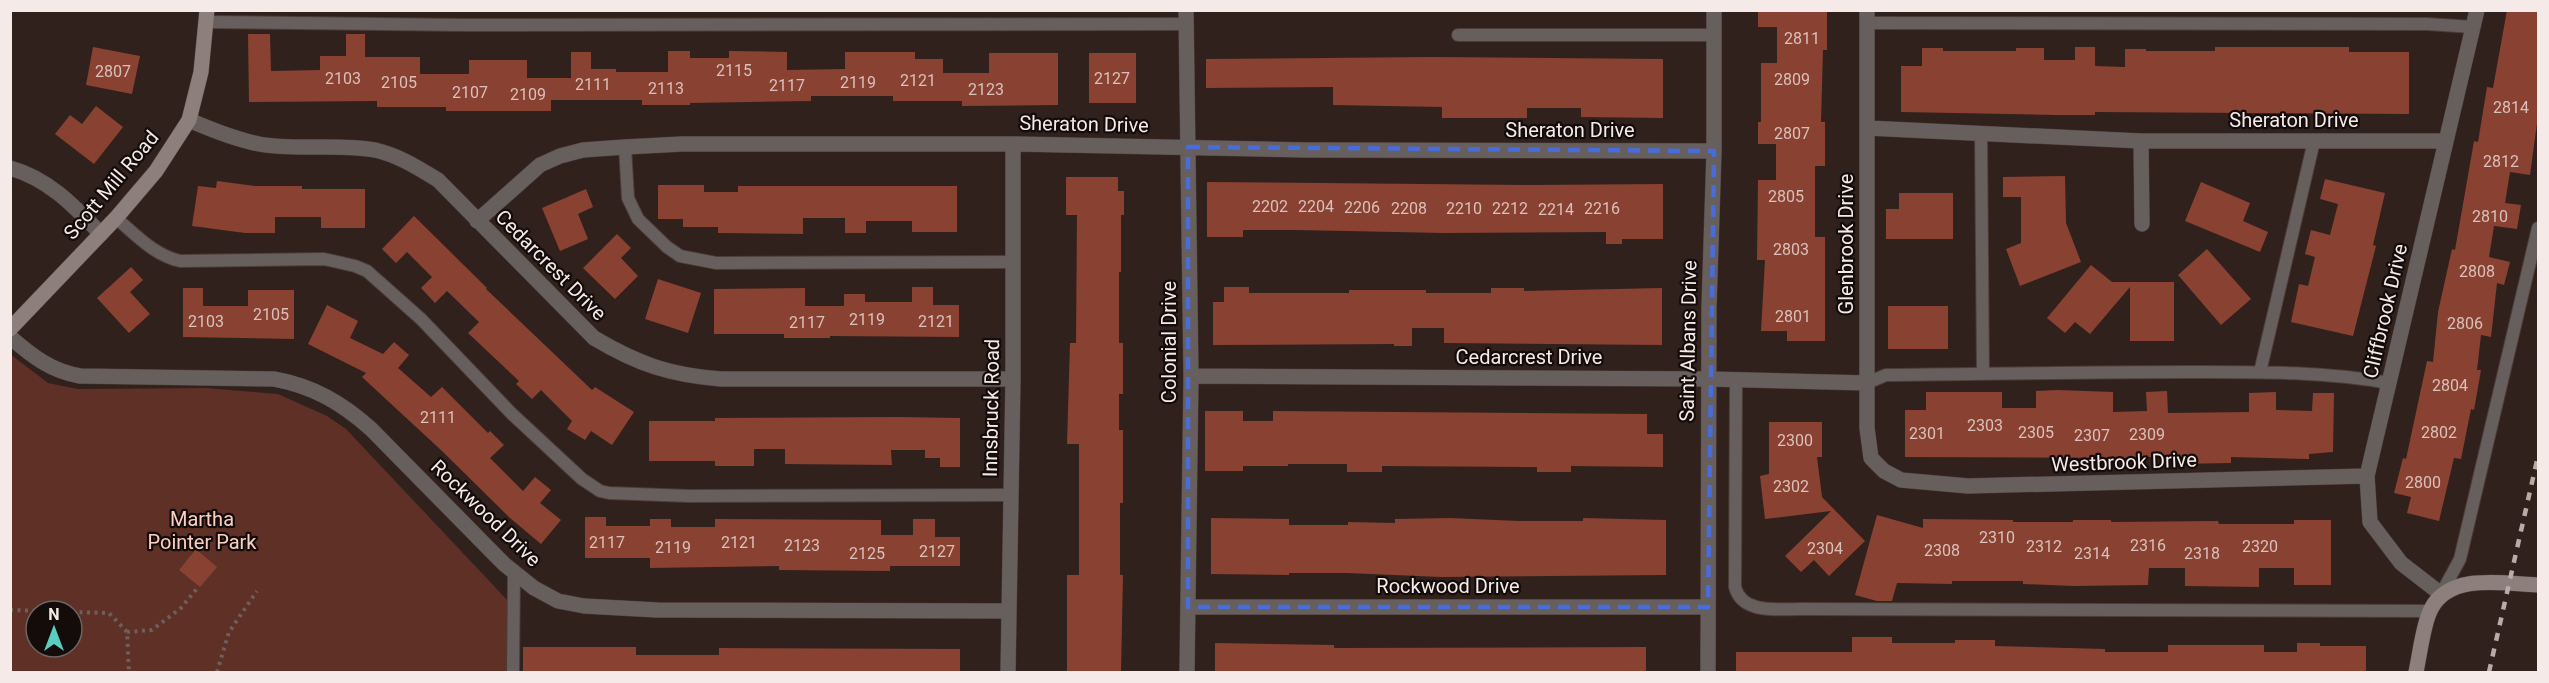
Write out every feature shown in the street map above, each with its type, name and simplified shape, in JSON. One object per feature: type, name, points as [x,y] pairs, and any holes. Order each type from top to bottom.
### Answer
[{"type":"street","name":"Saint Albans Drive","points":[[1708,672],[1708,379],[1714,151],[1714,10]]},
{"type":"street","name":"Cliffbrook Drive","points":[[2441,594],[2401,563],[2370,522],[2367,476],[2477,10]]},
{"type":"street","name":"Scott Mill Road","points":[[10,329],[116,218],[156,171],[189,120],[201,72],[207,16]]},
{"type":"street","name":"Colonial Drive","points":[[1186,17],[1191,376],[1187,672]]},
{"type":"street","name":"Glenbrook Drive","points":[[1867,17],[1867,428],[1871,458],[1884,471]]},
{"type":"street","name":"Cedarcrest Drive","points":[[189,120],[228,137],[261,145],[353,147],[377,150],[407,162],[438,180],[594,338],[623,355],[667,371],[684,376],[721,379],[1013,379]]},
{"type":"street","name":"Sheraton Drive","points":[[1867,128],[2141,141],[2446,141]]},
{"type":"street","points":[[2141,141],[2142,224]]},
{"type":"street","name":"Sheraton Drive","points":[[477,220],[540,165],[560,156],[583,150],[625,147],[682,144],[1013,144],[1307,150],[1714,151]]},
{"type":"street","name":"Innsbruck Road","points":[[1008,672],[1013,379],[1013,144]]},
{"type":"street","points":[[10,168],[50,186],[71,202],[100,234]]},
{"type":"street","name":"Rockwood Drive","points":[[10,337],[41,363],[66,374],[274,379],[297,383],[319,392],[348,409],[371,429],[514,572],[534,588],[558,601],[584,606],[657,610],[1008,610]]},
{"type":"street","name":"Cedarcrest Drive","points":[[1191,376],[1708,379],[1867,383]]},
{"type":"street","name":"Westbrook Drive","points":[[1884,471],[1901,480],[1968,486],[2367,476]]},
{"type":"street","points":[[2415,672],[2430,610],[2441,594],[2477,582],[2538,585]]},
{"type":"street","name":"Rockwood Drive","points":[[1188,607],[1708,607]]},
{"type":"lane","points":[[207,16],[464,25],[1186,17]]},
{"type":"lane","points":[[1867,17],[2403,23],[2473,27]]},
{"type":"lane","points":[[1458,35],[1714,35]]},
{"type":"lane","points":[[1981,133],[1983,374]]},
{"type":"lane","points":[[2260,372],[2314,141]]},
{"type":"lane","points":[[625,147],[627,187],[632,208],[652,234],[680,256],[716,262],[1013,261]]},
{"type":"lane","points":[[116,218],[156,252],[180,261],[324,259],[367,271],[421,319],[512,414],[582,479],[600,491],[689,496],[1010,495]]},
{"type":"lane","points":[[2441,594],[2460,559],[2538,228]]},
{"type":"lane","points":[[1867,383],[1886,375],[2260,372],[2352,376],[2389,383]]},
{"type":"lane","points":[[1736,380],[1735,587],[1737,597],[1748,605],[1769,609],[2430,610]]},
{"type":"lane","points":[[513,672],[514,572]]},
{"type":"path","points":[[127,632],[152,630],[181,608],[199,586]]},
{"type":"path","points":[[217,672],[230,632],[257,591]]},
{"type":"path","points":[[84,612],[109,613],[127,632],[129,672]]},
{"type":"highlighted area","points":[[1188,147],[1714,151],[1708,607],[1188,607]]},
{"type":"green space","name":"Martha Pointer Park","points":[[10,354],[48,383],[78,389],[207,388],[278,394],[327,416],[346,429],[512,605],[511,672],[11,672]]},
{"type":"building","points":[[1758,10],[1827,10],[1827,50],[1823,50],[1821,122],[1825,122],[1825,166],[1815,166],[1815,237],[1825,237],[1825,341],[1787,341],[1787,331],[1761,331],[1765,260],[1757,260],[1758,180],[1776,180],[1776,144],[1758,144],[1758,122],[1761,122],[1761,63],[1777,63],[1777,27],[1758,27]]},
{"type":"building","points":[[2507,10],[2538,10],[2538,116],[2530,175],[2510,172],[2505,203],[2521,205],[2517,229],[2494,226],[2489,257],[2510,262],[2504,285],[2497,283],[2491,337],[2481,335],[2477,370],[2481,370],[2474,410],[2471,409],[2461,459],[2454,458],[2439,521],[2407,513],[2411,497],[2394,493],[2403,458],[2406,459],[2427,361],[2433,362],[2438,312],[2452,249],[2455,250],[2474,141],[2478,142],[2487,87],[2493,88]]},
{"type":"building","points":[[248,34],[270,34],[271,71],[320,70],[320,56],[346,56],[346,34],[365,34],[365,57],[420,57],[420,74],[469,74],[469,60],[527,60],[527,78],[571,78],[571,52],[591,52],[591,69],[616,69],[616,72],[668,72],[668,51],[690,51],[690,58],[729,58],[729,51],[787,52],[787,70],[845,69],[845,52],[915,52],[915,59],[943,59],[943,73],[989,73],[989,53],[1058,53],[1058,105],[962,106],[962,101],[893,101],[893,96],[811,96],[811,101],[690,103],[690,105],[642,105],[642,100],[551,100],[551,111],[446,111],[446,107],[377,107],[377,101],[249,102]]},
{"type":"building","points":[[93,47],[140,56],[132,94],[86,85]]},
{"type":"building","points":[[2075,47],[2095,47],[2095,66],[2125,67],[2125,49],[2215,51],[2215,47],[2349,47],[2349,52],[2409,52],[2409,114],[2095,112],[2095,115],[2055,115],[1901,112],[1901,66],[1922,66],[1922,48],[1943,48],[1943,51],[2016,51],[2016,48],[2044,48],[2044,60],[2075,60]]},
{"type":"building","points":[[1089,53],[1136,53],[1136,103],[1089,103]]},
{"type":"building","points":[[1433,57],[1663,59],[1663,118],[1581,117],[1581,108],[1527,108],[1527,118],[1442,118],[1442,107],[1333,105],[1333,87],[1206,88],[1206,59]]},
{"type":"building","points":[[96,106],[123,127],[94,164],[55,134],[70,115],[82,124]]},
{"type":"building","points":[[2065,176],[2066,223],[2081,262],[2020,286],[2006,249],[2021,243],[2021,197],[2003,197],[2003,177]]},
{"type":"building","points":[[1066,177],[1118,177],[1118,191],[1124,191],[1124,215],[1121,215],[1121,272],[1119,272],[1119,343],[1123,343],[1123,394],[1119,394],[1119,430],[1123,430],[1123,503],[1120,503],[1120,575],[1123,575],[1121,672],[1067,672],[1067,575],[1079,575],[1079,444],[1067,444],[1070,343],[1076,343],[1077,215],[1066,215]]},
{"type":"building","points":[[2325,179],[2385,193],[2373,245],[2376,246],[2353,336],[2291,322],[2299,284],[2308,286],[2315,257],[2305,254],[2311,230],[2330,235],[2338,204],[2320,199]]},
{"type":"building","points":[[217,181],[255,186],[302,186],[302,189],[365,189],[365,228],[321,228],[321,217],[275,217],[275,233],[245,233],[192,226],[198,186],[216,188]]},
{"type":"building","points":[[1207,182],[1663,184],[1663,239],[1622,239],[1622,244],[1606,244],[1606,232],[1444,233],[1296,230],[1243,230],[1243,237],[1207,237]]},
{"type":"building","points":[[2201,182],[2250,203],[2243,221],[2268,232],[2260,252],[2185,221]]},
{"type":"building","points":[[658,185],[704,185],[704,192],[738,192],[738,186],[957,186],[957,232],[912,232],[912,221],[866,221],[866,233],[845,233],[845,218],[803,218],[803,234],[718,233],[718,227],[683,227],[683,219],[658,219]]},
{"type":"building","points":[[586,189],[593,207],[578,214],[588,239],[560,251],[542,208]]},
{"type":"building","points":[[1899,193],[1953,193],[1953,239],[1886,239],[1886,209],[1899,209]]},
{"type":"building","points":[[414,216],[486,289],[592,390],[595,387],[634,412],[612,445],[591,431],[585,440],[567,429],[572,421],[541,390],[532,399],[516,384],[519,381],[468,333],[479,322],[447,291],[435,303],[421,288],[432,277],[407,252],[396,263],[382,249]]},
{"type":"building","points":[[617,234],[631,248],[621,258],[638,276],[615,299],[583,268]]},
{"type":"building","points":[[2207,249],[2251,299],[2221,325],[2178,275]]},
{"type":"building","points":[[2091,265],[2112,282],[2174,282],[2174,341],[2130,341],[2130,287],[2090,334],[2075,322],[2065,333],[2047,318]]},
{"type":"building","points":[[131,267],[143,280],[130,292],[150,314],[129,333],[97,298]]},
{"type":"building","points":[[658,279],[701,293],[688,333],[645,319]]},
{"type":"building","points":[[912,287],[933,287],[933,305],[959,305],[959,337],[784,338],[784,334],[714,334],[714,289],[805,288],[805,306],[844,306],[844,294],[865,294],[865,302],[912,302]]},
{"type":"building","points":[[1224,287],[1249,287],[1249,293],[1426,290],[1426,293],[1491,293],[1491,288],[1524,288],[1524,291],[1662,288],[1662,345],[1444,343],[1444,328],[1412,328],[1412,346],[1394,346],[1394,344],[1213,345],[1213,302],[1224,302]]},
{"type":"building","points":[[183,288],[203,288],[203,306],[248,306],[248,290],[294,290],[294,339],[183,337]]},
{"type":"building","points":[[327,305],[358,321],[350,338],[383,354],[394,342],[409,355],[398,368],[431,397],[442,387],[488,433],[490,431],[504,445],[490,458],[523,491],[535,477],[551,490],[540,503],[561,520],[541,544],[510,518],[362,377],[366,373],[308,344]]},
{"type":"building","points":[[1888,306],[1948,306],[1948,349],[1888,349]]},
{"type":"building","points":[[2036,391],[2113,392],[2113,412],[2147,411],[2146,392],[2167,391],[2168,413],[2249,412],[2249,393],[2276,392],[2276,410],[2312,411],[2313,393],[2334,393],[2333,452],[2309,454],[2309,459],[2231,457],[2231,463],[2179,464],[2179,456],[2127,458],[1905,457],[1905,410],[1926,410],[1926,392],[2002,392],[2002,408],[2036,408]]},
{"type":"building","points":[[1205,411],[1243,411],[1243,421],[1273,421],[1273,411],[1647,414],[1647,434],[1663,434],[1663,467],[1571,466],[1571,472],[1537,472],[1537,467],[1382,466],[1382,472],[1347,472],[1347,464],[1288,464],[1288,466],[1243,466],[1243,471],[1205,471]]},
{"type":"building","points":[[715,418],[960,418],[960,467],[940,467],[940,458],[925,458],[925,450],[891,450],[892,465],[785,464],[785,449],[754,449],[754,466],[715,466],[715,461],[649,461],[649,421],[715,421]]},
{"type":"building","points":[[1769,422],[1822,422],[1822,457],[1817,457],[1822,497],[1865,541],[1829,576],[1814,560],[1801,572],[1785,556],[1831,511],[1765,519],[1760,476],[1769,474]]},
{"type":"building","points":[[1877,515],[1923,528],[1923,519],[2013,520],[2013,522],[2218,521],[2219,524],[2294,524],[2294,520],[2331,520],[2331,585],[2294,585],[2294,568],[2259,568],[2259,587],[2185,586],[2185,568],[2149,568],[2148,585],[2073,586],[2023,584],[2023,581],[1952,581],[1952,584],[1897,583],[1892,601],[1877,601],[1855,595]]},
{"type":"building","points":[[585,517],[606,517],[606,526],[650,526],[650,519],[671,519],[671,527],[715,527],[715,519],[881,520],[881,535],[913,535],[913,519],[935,519],[935,537],[960,537],[960,566],[890,566],[890,571],[779,570],[779,566],[650,568],[650,558],[585,558]]},
{"type":"building","points":[[1211,518],[1289,519],[1289,525],[1348,525],[1348,522],[1395,523],[1395,519],[1450,518],[1519,521],[1583,521],[1583,518],[1666,520],[1666,575],[1441,577],[1347,573],[1211,574]]},
{"type":"building","points":[[196,549],[217,567],[200,587],[179,570]]},
{"type":"building","points":[[1852,637],[1892,637],[1892,643],[1955,643],[1955,640],[1995,640],[1995,646],[2105,649],[2105,652],[2168,652],[2168,645],[2264,645],[2264,652],[2297,652],[2297,643],[2320,643],[2320,646],[2366,646],[2366,672],[1736,672],[1736,652],[1852,652]]},
{"type":"building","points":[[1215,643],[1334,645],[1334,648],[1646,647],[1646,672],[1215,672]]},
{"type":"building","points":[[523,647],[636,647],[636,655],[719,655],[719,648],[960,649],[960,672],[523,672]]},
{"type":"railway","points":[[2489,672],[2538,456]]}]
